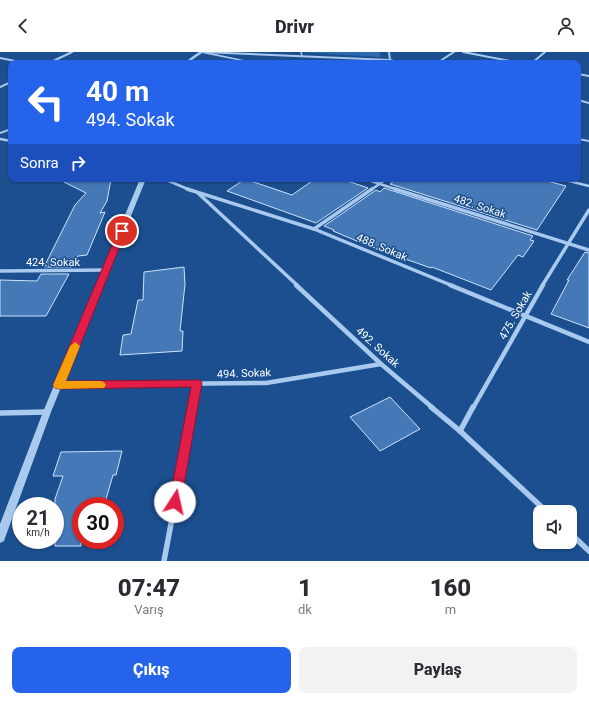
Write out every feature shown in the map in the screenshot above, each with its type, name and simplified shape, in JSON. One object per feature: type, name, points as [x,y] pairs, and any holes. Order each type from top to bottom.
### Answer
[{"type":"street","points":[[55,60],[72,52]]},
{"type":"street","points":[[201,52],[241,60]]},
{"type":"street","points":[[190,60],[201,52],[390,60],[389,52]]},
{"type":"street","points":[[442,60],[454,52]]},
{"type":"street","points":[[463,52],[505,60]]},
{"type":"street","points":[[536,60],[545,52]]},
{"type":"street","points":[[0,58],[10,60]]},
{"type":"street","points":[[0,538],[47,412],[142,182]]},
{"type":"street","name":"488. Sokak","points":[[171,182],[198,193],[314,228],[589,342]]},
{"type":"street","name":"482. Sokak","points":[[374,182],[589,250]]},
{"type":"street","points":[[314,228],[382,182]]},
{"type":"street","points":[[573,182],[589,186]]},
{"type":"street","name":"492. Sokak","points":[[198,193],[380,364],[460,431],[539,505]]},
{"type":"street","name":"475. Sokak","points":[[460,431],[524,316],[589,210]]},
{"type":"street","name":"424. Sokak","points":[[0,271],[106,270]]},
{"type":"street","name":"494. Sokak","points":[[59,385],[266,383],[380,364]]},
{"type":"street","points":[[164,561],[197,383]]},
{"type":"street","points":[[0,413],[47,412]]},
{"type":"street","points":[[577,540],[589,551]]},
{"type":"lane","points":[[301,52],[302,56]]},
{"type":"shaded area","points":[[299,52],[380,52],[381,57]]},
{"type":"building","points":[[64,182],[110,182],[107,201],[100,213],[105,212],[87,255],[78,256],[72,267],[44,267],[75,205],[86,193]]},
{"type":"building","points":[[240,182],[254,182],[292,195],[311,182],[351,182],[368,188],[316,223],[227,191]]},
{"type":"building","points":[[393,182],[551,182],[566,186],[537,230],[390,184]]},
{"type":"building","points":[[384,188],[533,236],[530,240],[534,241],[523,257],[518,255],[491,290],[432,267],[431,268],[371,247],[324,226],[376,190],[380,192]]},
{"type":"building","points":[[585,252],[589,253],[589,328],[551,314],[569,280],[567,280]]},
{"type":"building","points":[[184,267],[185,284],[180,331],[183,331],[182,351],[120,355],[123,335],[131,334],[138,300],[143,300],[144,272]]},
{"type":"building","points":[[41,274],[69,274],[46,316],[0,316],[0,280],[37,281]]},
{"type":"building","points":[[390,397],[420,429],[380,451],[350,417]]},
{"type":"building","points":[[122,451],[116,475],[113,475],[107,497],[72,497],[72,546],[64,546],[64,497],[56,497],[63,476],[53,476],[61,452]]},
{"type":"slow traffic","points":[[75,346],[59,385],[101,385]]},
{"type":"route","points":[[122,231],[59,385],[197,383],[175,502]]}]
